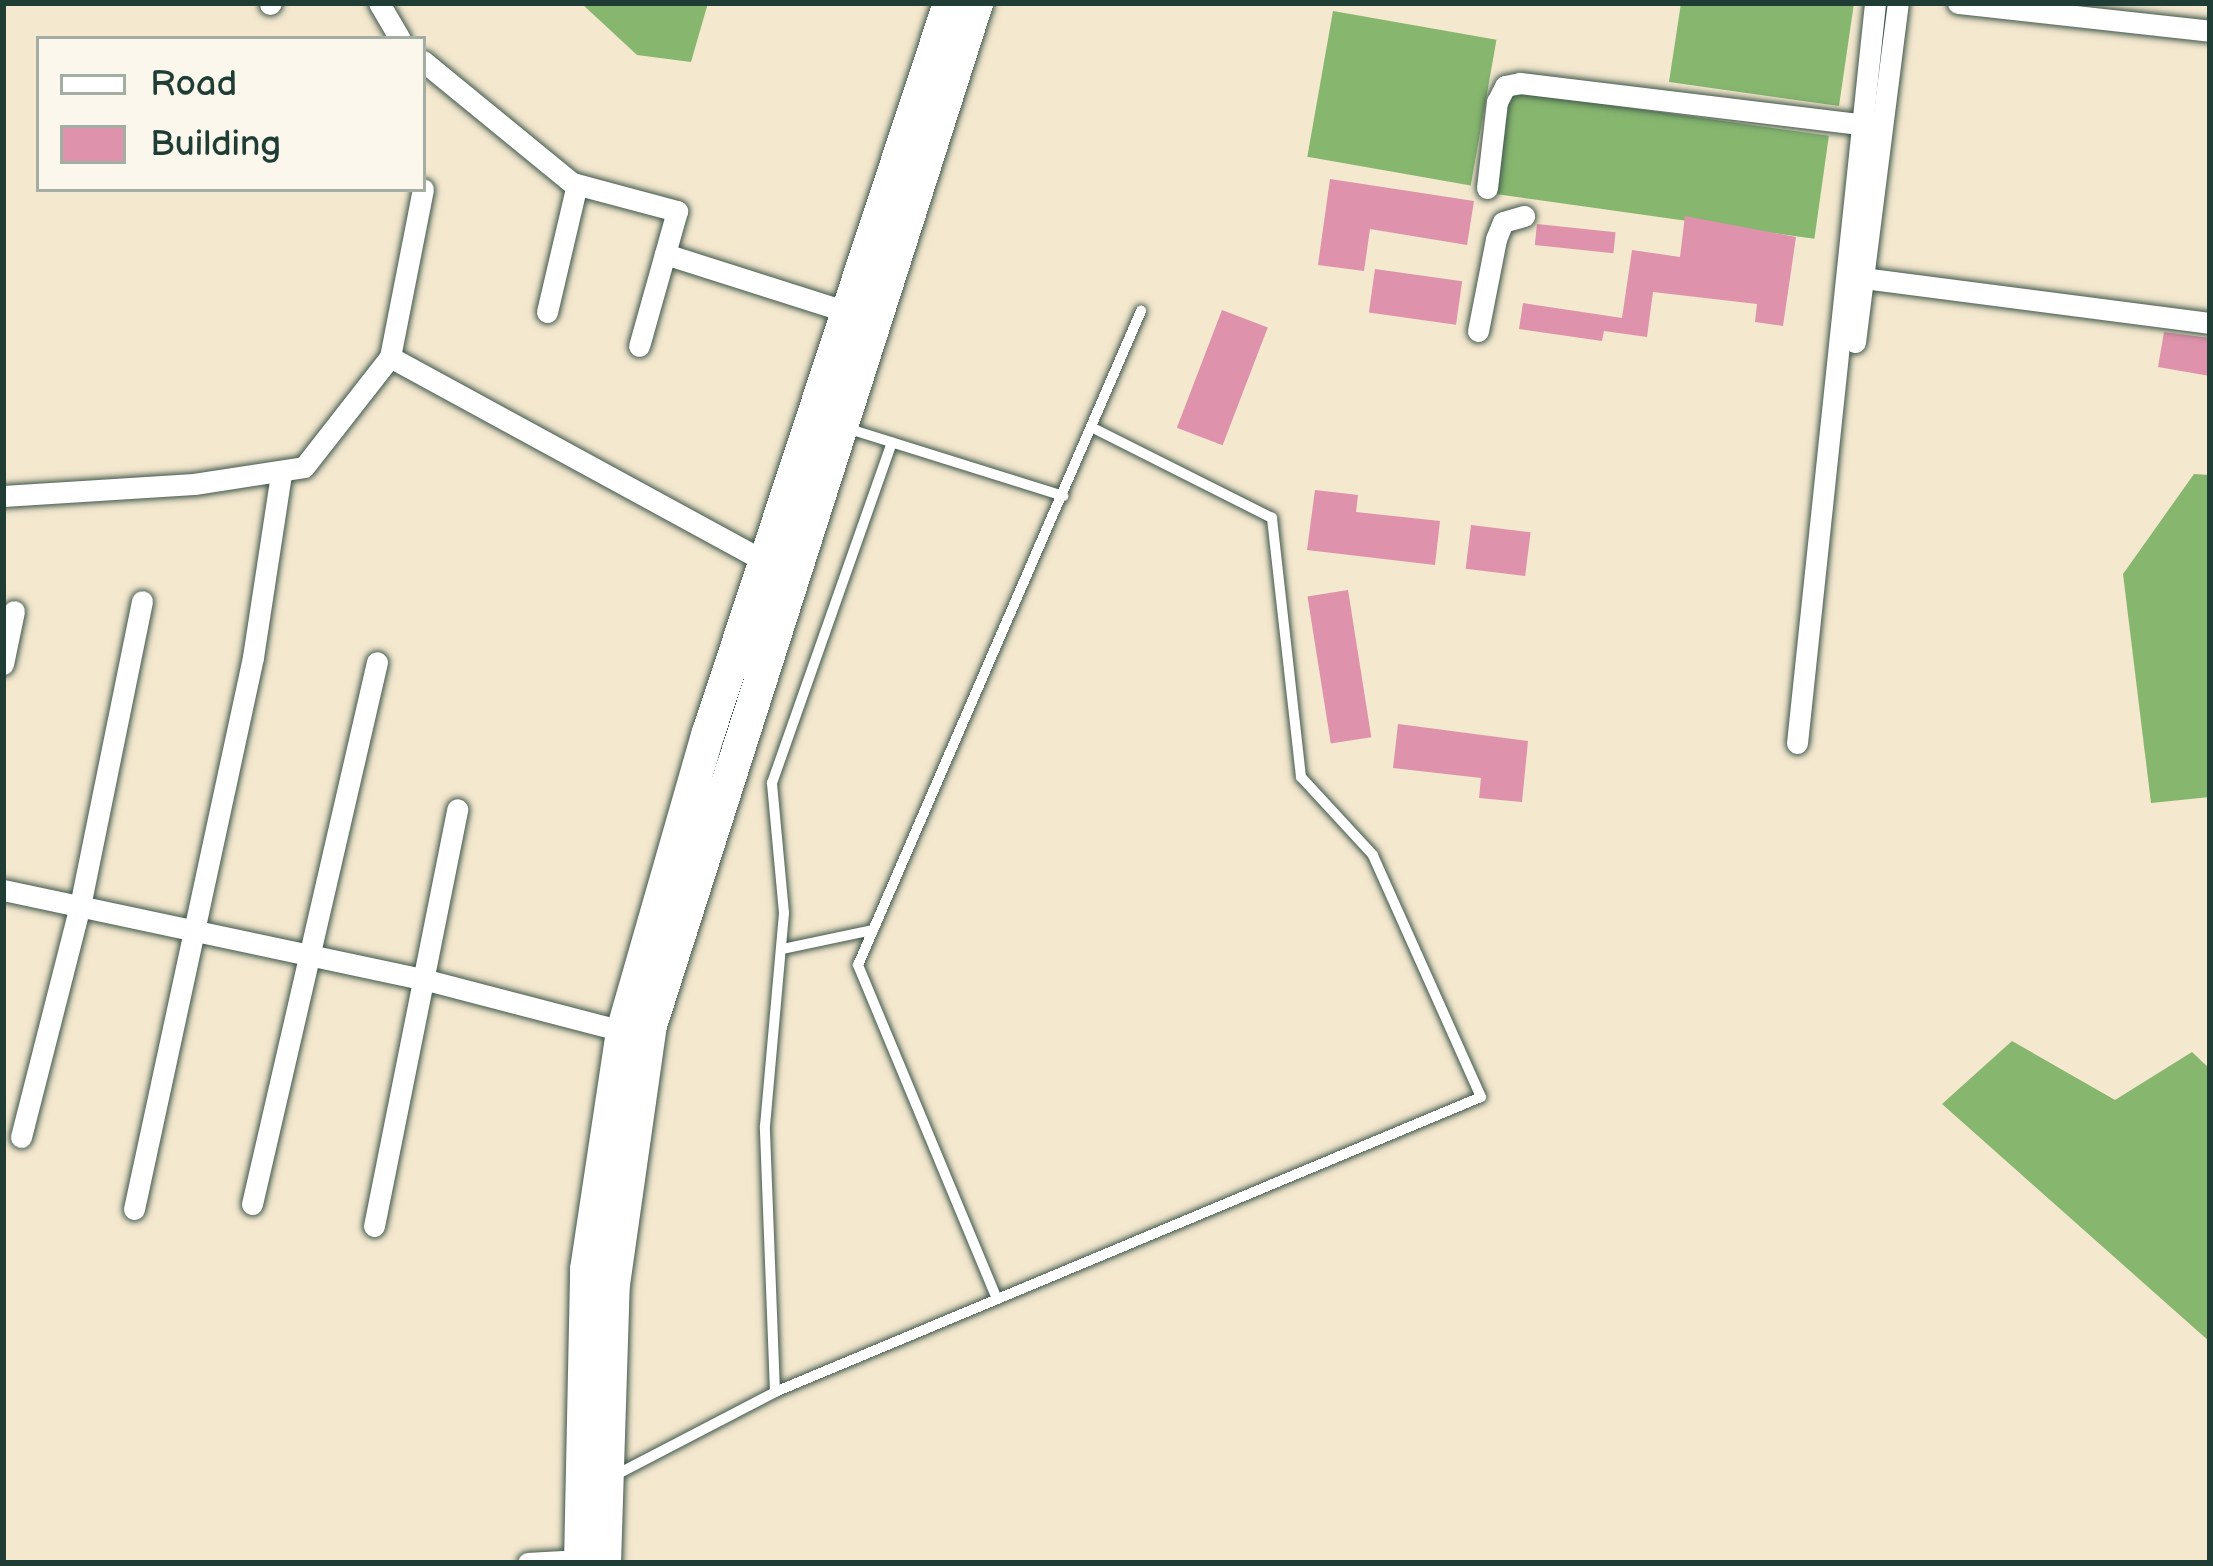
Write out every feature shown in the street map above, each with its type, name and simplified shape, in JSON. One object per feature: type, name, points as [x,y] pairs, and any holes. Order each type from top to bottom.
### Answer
[{"type":"main road","points":[[588,1562],[586,1269],[622,1031],[701,754],[851,313],[949,3]]},
{"type":"main road","points":[[588,1562],[604,1481],[620,1204],[650,1025],[976,3]]},
{"type":"street","points":[[379,3],[398,36]]},
{"type":"street","points":[[1797,743],[1875,3]]},
{"type":"street","points":[[1855,342],[1898,3]]},
{"type":"street","points":[[1958,3],[2210,31]]},
{"type":"street","points":[[426,63],[577,184],[677,211],[639,346]]},
{"type":"street","points":[[1487,188],[1498,102],[1505,86],[1520,83],[1860,124]]},
{"type":"street","points":[[547,312],[577,184]]},
{"type":"street","points":[[3,496],[280,473],[304,467],[390,357],[423,192]]},
{"type":"street","points":[[1478,331],[1496,239],[1503,223],[1524,216]]},
{"type":"street","points":[[665,254],[851,313]]},
{"type":"street","points":[[1863,278],[2210,323]]},
{"type":"street","points":[[390,357],[768,563]]},
{"type":"street","points":[[134,1209],[253,657],[280,473]]},
{"type":"street","points":[[21,1137],[80,906],[142,602]]},
{"type":"street","points":[[3,664],[14,611]]},
{"type":"street","points":[[252,1204],[304,955],[376,662]]},
{"type":"street","points":[[374,1226],[457,809]]},
{"type":"street","points":[[3,890],[423,979],[622,1031]]},
{"type":"street","points":[[528,1563],[588,1562]]},
{"type":"lane","points":[[997,1299],[858,965],[1141,311]]},
{"type":"lane","points":[[842,427],[1063,496]]},
{"type":"lane","points":[[604,1481],[775,1392],[1481,1097],[1373,854],[1301,777],[1272,518],[1093,428]]},
{"type":"lane","points":[[775,1392],[765,1126],[782,949],[772,784],[892,442]]},
{"type":"lane","points":[[782,949],[873,930]]},
{"type":"green space","points":[[581,3],[708,3],[691,62],[637,55]]},
{"type":"green space","points":[[1681,3],[1854,3],[1839,106],[1669,82]]},
{"type":"green space","points":[[1333,11],[1496,40],[1471,186],[1307,157]]},
{"type":"green space","points":[[1510,91],[1829,136],[1814,239],[1496,194]]},
{"type":"green space","points":[[2194,474],[2210,475],[2210,797],[2151,803],[2123,574]]},
{"type":"green space","points":[[2012,1041],[2115,1100],[2192,1052],[2210,1069],[2210,1342],[1942,1104]]},
{"type":"building","points":[[1330,179],[1474,201],[1467,245],[1370,229],[1364,271],[1318,265]]},
{"type":"building","points":[[1685,216],[1796,237],[1783,326],[1755,322],[1757,304],[1653,292],[1647,337],[1604,331],[1602,341],[1519,329],[1523,303],[1622,318],[1632,250],[1680,257]]},
{"type":"building","points":[[1537,224],[1616,232],[1613,253],[1535,245]]},
{"type":"building","points":[[1375,269],[1462,281],[1456,325],[1369,313]]},
{"type":"building","points":[[1222,310],[1268,328],[1223,445],[1177,428]]},
{"type":"building","points":[[2164,332],[2210,338],[2210,376],[2158,367]]},
{"type":"building","points":[[1315,490],[1358,495],[1356,512],[1440,521],[1435,565],[1307,550]]},
{"type":"building","points":[[1471,525],[1531,532],[1525,576],[1466,569]]},
{"type":"building","points":[[1348,590],[1371,737],[1331,744],[1308,596]]},
{"type":"building","points":[[1398,724],[1528,741],[1522,802],[1479,798],[1481,778],[1393,768]]}]
